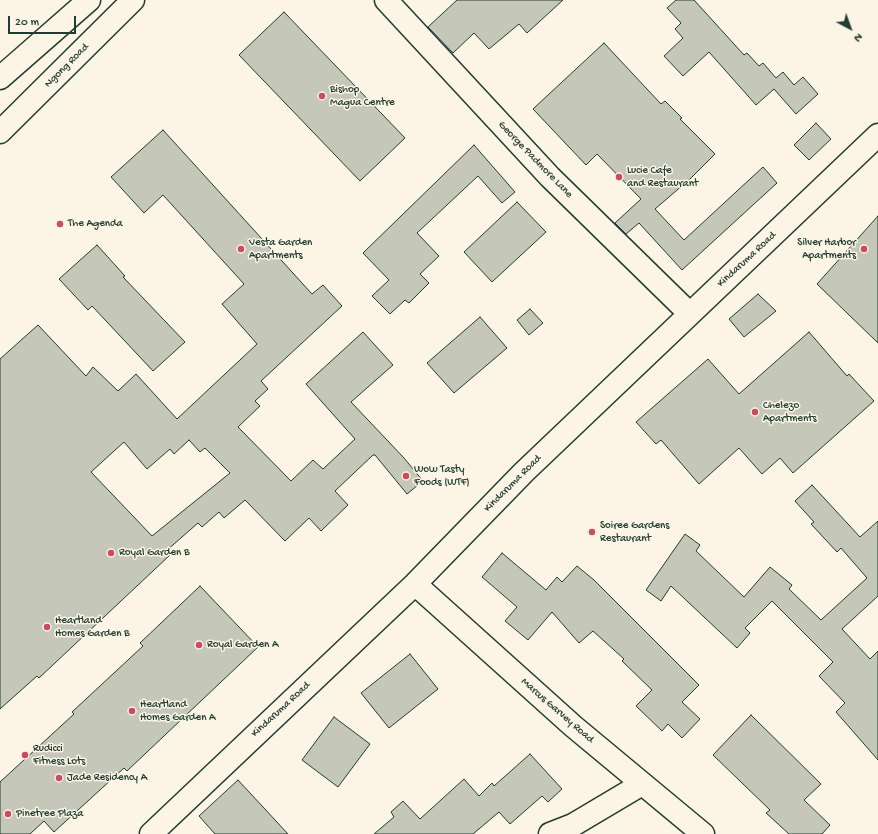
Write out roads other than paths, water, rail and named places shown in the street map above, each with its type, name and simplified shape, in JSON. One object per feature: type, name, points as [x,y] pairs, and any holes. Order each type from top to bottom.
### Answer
[{"type":"street","points":[[0,78],[89,0]]},
{"type":"street","name":"Ngong Road","points":[[0,132],[133,0]]},
{"type":"street","name":"George Padmore Lane","points":[[386,0],[550,177],[690,314]]},
{"type":"street","name":"Kindaruma Road","points":[[150,834],[415,584],[520,476],[878,136]]},
{"type":"street","name":"Marcus Garvey Road","points":[[415,584],[573,726],[702,834]]},
{"type":"street","points":[[550,834],[573,825],[642,784]]},
{"type":"place","name":"Bishop Magua Centre","points":[[322,96]]},
{"type":"place","name":"Lucie Cafe and Restaurant","points":[[619,177]]},
{"type":"place","name":"The Agenda","points":[[60,224]]},
{"type":"place","name":"Vesta Garden Apartments","points":[[241,249]]},
{"type":"place","name":"Silver Harbor Apartments","points":[[864,249]]},
{"type":"place","name":"Chelezo Apartments","points":[[755,412]]},
{"type":"place","name":"Wow Tasty Foods (WTF)","points":[[406,476]]},
{"type":"place","name":"Soiree Gardens Restaurant","points":[[592,532]]},
{"type":"place","name":"Royal Garden B","points":[[111,553]]},
{"type":"place","name":"Heartland Homes Garden B","points":[[47,627]]},
{"type":"place","name":"Royal Garden A","points":[[199,645]]},
{"type":"place","name":"Heartland Homes Garden A","points":[[132,711]]},
{"type":"place","name":"Rudicci Fitness Lots","points":[[25,755]]},
{"type":"place","name":"Jade Residency A","points":[[59,778]]},
{"type":"place","name":"Pinetree Plaza","points":[[8,814]]}]
